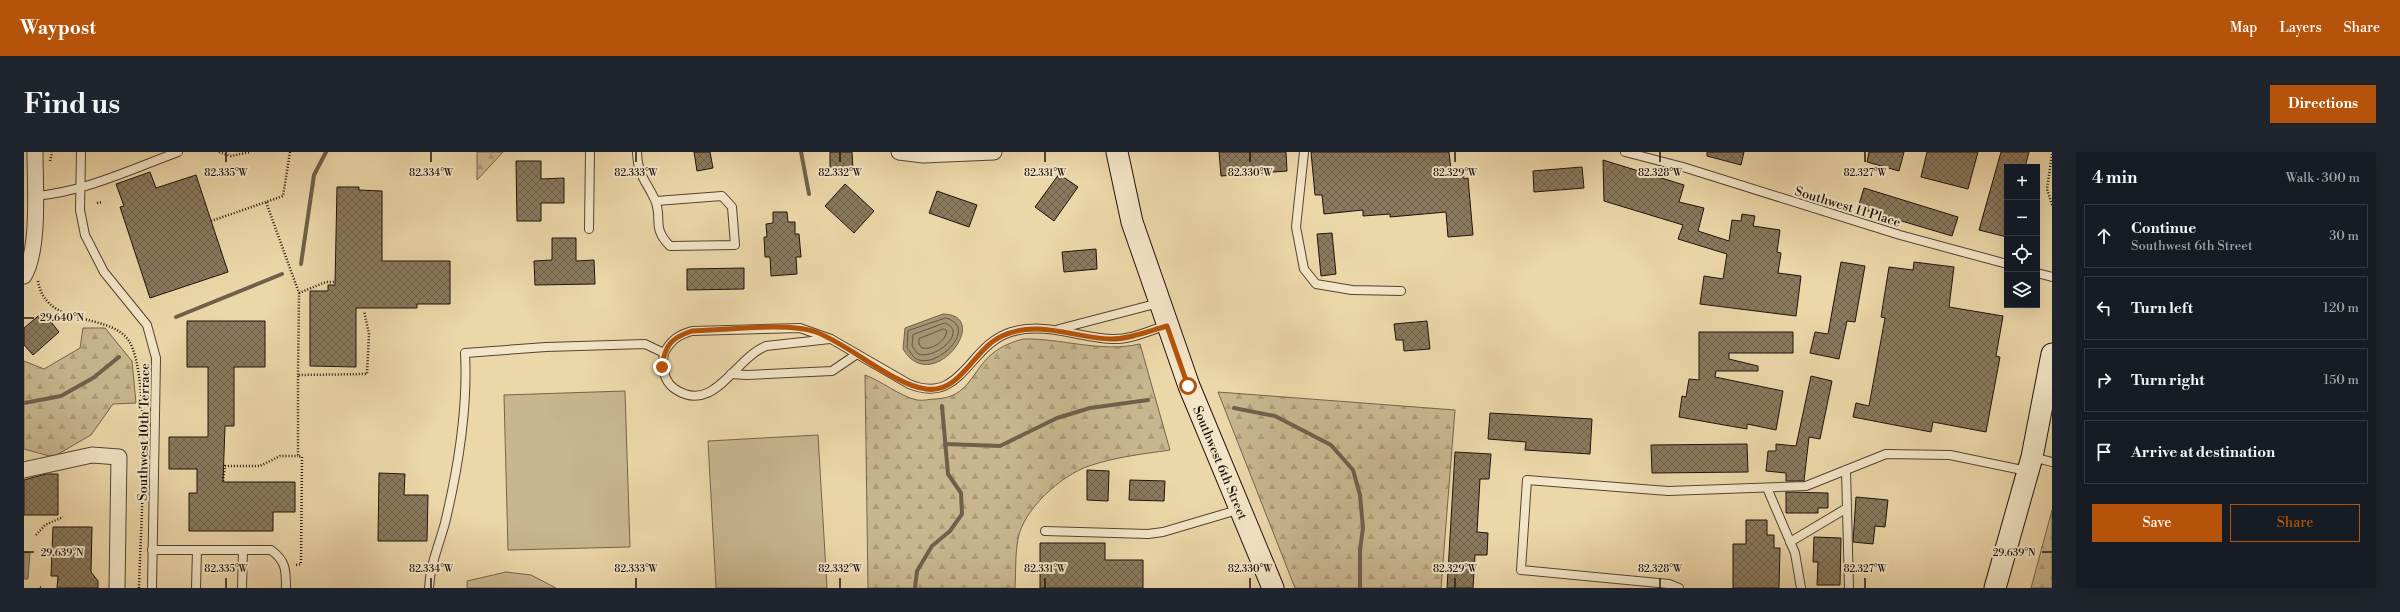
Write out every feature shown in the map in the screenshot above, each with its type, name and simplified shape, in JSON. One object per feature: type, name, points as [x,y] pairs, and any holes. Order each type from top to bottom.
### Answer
[{"type":"street","points":[[31,277],[28,269],[34,234],[35,152]]},
{"type":"street","points":[[899,152],[924,155],[994,152]]},
{"type":"street","name":"Southwest 6th Street","points":[[1117,152],[1132,222],[1188,386],[1273,588]]},
{"type":"street","points":[[1995,588],[2030,464],[2050,378],[2052,354]]},
{"type":"street","points":[[24,470],[92,455],[119,457],[117,588]]},
{"type":"lane","name":"Southwest 10th Terrace","points":[[81,152],[80,210],[85,235],[104,272],[147,325],[156,358],[152,588]]},
{"type":"lane","points":[[35,196],[56,194],[80,188],[178,152]]},
{"type":"lane","points":[[589,229],[590,152]]},
{"type":"lane","points":[[637,152],[638,168],[642,178],[656,201],[658,231],[670,246],[735,244],[732,206],[722,196],[656,201]]},
{"type":"lane","points":[[1304,152],[1296,227],[1304,269],[1316,284],[1352,290],[1402,291]]},
{"type":"lane","name":"Southwest 11 Place","points":[[1625,152],[1683,167],[1900,235],[2004,263]]},
{"type":"lane","points":[[2040,274],[2052,277]]},
{"type":"lane","points":[[831,339],[766,346],[749,355],[719,387],[711,393],[703,396],[683,394],[673,388],[667,380],[662,367],[664,353],[669,344],[678,336],[692,331],[800,328],[831,339],[909,384],[928,390],[938,390],[956,380],[981,350],[1000,336],[1022,329],[1059,329],[1159,303]]},
{"type":"lane","points":[[1059,329],[1073,334],[1112,339],[1134,336],[1167,326]]},
{"type":"lane","points":[[429,588],[430,570],[445,523],[460,439],[467,386],[465,353],[546,347],[645,344],[664,353]]},
{"type":"lane","points":[[731,374],[809,374],[832,371],[857,354]]},
{"type":"lane","points":[[1679,588],[1668,584],[1521,570],[1527,480],[1668,491],[1767,488],[1806,486],[1886,454],[1950,455],[2030,464],[2052,462]]},
{"type":"lane","points":[[1846,470],[1849,588]]},
{"type":"lane","points":[[1767,488],[1795,553],[1801,588]]},
{"type":"lane","points":[[1790,542],[1847,508]]},
{"type":"lane","points":[[1045,532],[1148,534],[1163,532],[1241,509]]},
{"type":"lane","points":[[152,546],[197,550],[272,550],[281,558],[286,567],[286,588]]},
{"type":"lane","points":[[196,588],[197,550]]},
{"type":"lane","points":[[242,588],[243,550]]},
{"type":"path","points":[[219,152],[231,156],[250,152]]},
{"type":"path","points":[[211,221],[283,196],[290,152]]},
{"type":"path","points":[[2052,154],[2051,173],[2047,189],[2052,204]]},
{"type":"path","points":[[97,203],[102,202]]},
{"type":"path","points":[[266,202],[299,293],[298,456]]},
{"type":"path","points":[[31,277],[51,304],[75,318],[112,328],[121,334],[133,349],[138,370],[142,425],[138,588]]},
{"type":"path","points":[[299,293],[326,282],[335,282]]},
{"type":"path","points":[[298,374],[367,374],[369,334],[364,311]]},
{"type":"path","points":[[223,482],[225,466],[260,466],[280,456],[302,457],[301,564],[296,564],[296,570]]},
{"type":"path","points":[[36,535],[45,525],[63,517]]},
{"type":"green space","points":[[477,152],[503,152],[477,180]]},
{"type":"green space","points":[[83,328],[105,328],[132,361],[136,403],[113,404],[91,435],[53,457],[24,449],[24,361],[44,369],[80,348]]},
{"type":"green space","points":[[1023,339],[1038,339],[1110,347],[1140,344],[1170,450],[1129,456],[1089,466],[1067,477],[1056,485],[1035,506],[1021,528],[1017,545],[1015,588],[868,588],[865,375],[910,398],[917,400],[947,397],[956,394],[963,388],[993,353],[1007,344]]},
{"type":"green space","points":[[625,391],[630,547],[508,550],[504,395]]},
{"type":"green space","points":[[1218,392],[1455,410],[1441,588],[1295,588]]},
{"type":"green space","points":[[818,435],[827,588],[716,588],[708,441]]},
{"type":"green space","points":[[2052,510],[2052,588],[2031,588]]},
{"type":"green space","points":[[506,572],[531,575],[556,588],[467,588],[467,581]]},
{"type":"water","points":[[943,314],[957,318],[962,327],[960,338],[953,350],[942,360],[929,364],[915,362],[903,349],[905,328]]},
{"type":"water","points":[[24,552],[30,553],[28,579],[24,579]]},
{"type":"building","points":[[694,152],[710,152],[713,168],[697,171]]},
{"type":"building","points":[[830,152],[852,152],[853,169],[830,169]]},
{"type":"building","points":[[1219,152],[1286,152],[1287,171],[1221,176]]},
{"type":"building","points":[[1311,152],[1449,152],[1451,170],[1463,169],[1464,179],[1468,178],[1473,235],[1448,237],[1446,212],[1390,217],[1390,214],[1363,216],[1363,210],[1324,214],[1322,195],[1315,195]]},
{"type":"building","points":[[1707,152],[1744,152],[1741,165],[1707,156]]},
{"type":"building","points":[[1869,152],[1904,152],[1899,171],[1867,162]]},
{"type":"building","points":[[1927,152],[1978,152],[1968,189],[1921,177]]},
{"type":"building","points":[[2001,152],[2029,152],[2026,164],[2004,164],[2004,236],[1979,230]]},
{"type":"building","points":[[1603,160],[1684,185],[1679,202],[1704,208],[1698,231],[1729,241],[1732,220],[1741,221],[1742,214],[1755,216],[1753,226],[1780,230],[1777,252],[1781,253],[1778,273],[1801,276],[1796,316],[1700,304],[1704,276],[1723,279],[1727,254],[1678,239],[1683,225],[1604,201]]},
{"type":"building","points":[[516,161],[541,161],[541,179],[564,178],[564,203],[541,203],[541,221],[517,221]]},
{"type":"building","points":[[1582,167],[1584,188],[1534,192],[1533,171]]},
{"type":"building","points":[[150,172],[156,188],[196,175],[228,272],[150,298],[120,207],[124,206],[116,184]]},
{"type":"building","points":[[1059,174],[1078,187],[1054,221],[1035,207]]},
{"type":"building","points":[[845,184],[874,211],[854,233],[825,206]]},
{"type":"building","points":[[337,187],[359,187],[359,190],[382,191],[382,261],[450,261],[450,304],[417,304],[417,308],[356,308],[356,367],[310,366],[310,291],[328,291],[328,285],[335,285]]},
{"type":"building","points":[[1864,188],[1958,217],[1952,236],[1858,208]]},
{"type":"building","points":[[937,191],[977,205],[969,227],[929,213]]},
{"type":"building","points":[[773,212],[787,212],[788,222],[795,222],[795,234],[799,234],[801,257],[796,257],[797,274],[771,276],[770,257],[765,257],[764,237],[767,237],[766,224],[773,223]]},
{"type":"building","points":[[1332,233],[1336,274],[1321,276],[1317,234]]},
{"type":"building","points":[[552,238],[576,238],[576,261],[594,260],[595,284],[535,285],[534,261],[552,260]]},
{"type":"building","points":[[1096,249],[1097,269],[1064,272],[1062,252]]},
{"type":"building","points":[[1841,262],[1865,266],[1855,322],[1847,321],[1839,359],[1810,353],[1815,332],[1828,334]]},
{"type":"building","points":[[1914,262],[1954,267],[1949,307],[2003,316],[1996,356],[2000,357],[1986,432],[1933,422],[1931,432],[1853,417],[1856,403],[1869,406],[1885,318],[1881,317],[1889,267],[1913,270]]},
{"type":"building","points":[[744,268],[744,289],[687,290],[687,269]]},
{"type":"building","points":[[43,312],[59,332],[33,355],[24,345],[24,328]]},
{"type":"building","points":[[187,321],[265,321],[265,367],[234,367],[234,426],[225,426],[223,482],[295,482],[295,512],[273,512],[273,531],[189,531],[189,493],[197,493],[197,469],[169,469],[169,437],[208,437],[208,367],[187,367]]},
{"type":"building","points":[[1427,321],[1430,349],[1404,351],[1403,340],[1396,340],[1394,324]]},
{"type":"building","points":[[1699,332],[1793,332],[1793,353],[1729,353],[1729,359],[1758,366],[1758,371],[1716,371],[1715,377],[1783,391],[1776,430],[1747,424],[1747,429],[1679,417],[1682,396],[1686,397],[1689,379],[1699,380]]},
{"type":"building","points":[[1811,376],[1832,381],[1820,439],[1809,437],[1804,481],[1786,481],[1786,473],[1766,471],[1768,451],[1776,451],[1776,444],[1796,446]]},
{"type":"building","points":[[1490,413],[1592,419],[1590,454],[1525,450],[1526,442],[1488,439]]},
{"type":"building","points":[[1747,444],[1748,472],[1652,473],[1651,445]]},
{"type":"building","points":[[1455,452],[1491,454],[1489,479],[1480,479],[1477,532],[1488,533],[1487,555],[1475,555],[1473,588],[1447,588]]},
{"type":"building","points":[[1087,470],[1109,471],[1108,501],[1087,500]]},
{"type":"building","points":[[379,473],[405,474],[404,495],[428,495],[427,541],[378,541]]},
{"type":"building","points":[[46,474],[58,474],[58,515],[24,515],[24,480]]},
{"type":"building","points":[[1130,480],[1165,481],[1164,501],[1129,500]]},
{"type":"building","points":[[1786,492],[1828,493],[1828,508],[1818,508],[1818,513],[1786,513]]},
{"type":"building","points":[[1856,497],[1888,500],[1885,527],[1875,526],[1873,544],[1853,542]]},
{"type":"building","points":[[1746,520],[1767,520],[1767,535],[1774,535],[1774,548],[1780,548],[1779,588],[1733,588],[1733,544],[1746,544]]},
{"type":"building","points":[[53,527],[92,527],[91,572],[98,581],[98,588],[57,588],[58,576],[51,576]]},
{"type":"building","points":[[1814,537],[1841,538],[1840,585],[1817,585],[1818,562],[1813,562]]},
{"type":"building","points":[[1040,543],[1105,543],[1105,560],[1143,560],[1143,588],[1040,588]]},
{"type":"waterway","points":[[301,264],[314,175],[326,152]]},
{"type":"waterway","points":[[801,152],[809,194]]},
{"type":"waterway","points":[[176,317],[282,274]]},
{"type":"waterway","points":[[24,403],[61,396],[93,378],[119,357]]},
{"type":"waterway","points":[[945,444],[1000,446],[1057,418],[1090,408],[1148,400]]},
{"type":"waterway","points":[[915,588],[917,571],[932,546],[950,531],[962,514],[961,493],[948,474],[942,406]]},
{"type":"waterway","points":[[1234,408],[1275,416],[1331,445],[1353,470],[1360,495],[1363,528],[1360,550],[1360,588]]},
{"type":"route","points":[[662,367],[664,353],[669,344],[678,336],[692,331],[800,328],[815,332],[831,339],[909,384],[918,388],[938,390],[956,380],[981,350],[990,342],[1011,332],[1022,329],[1038,328],[1059,329],[1073,334],[1112,339],[1134,336],[1167,326],[1188,386]]}]
